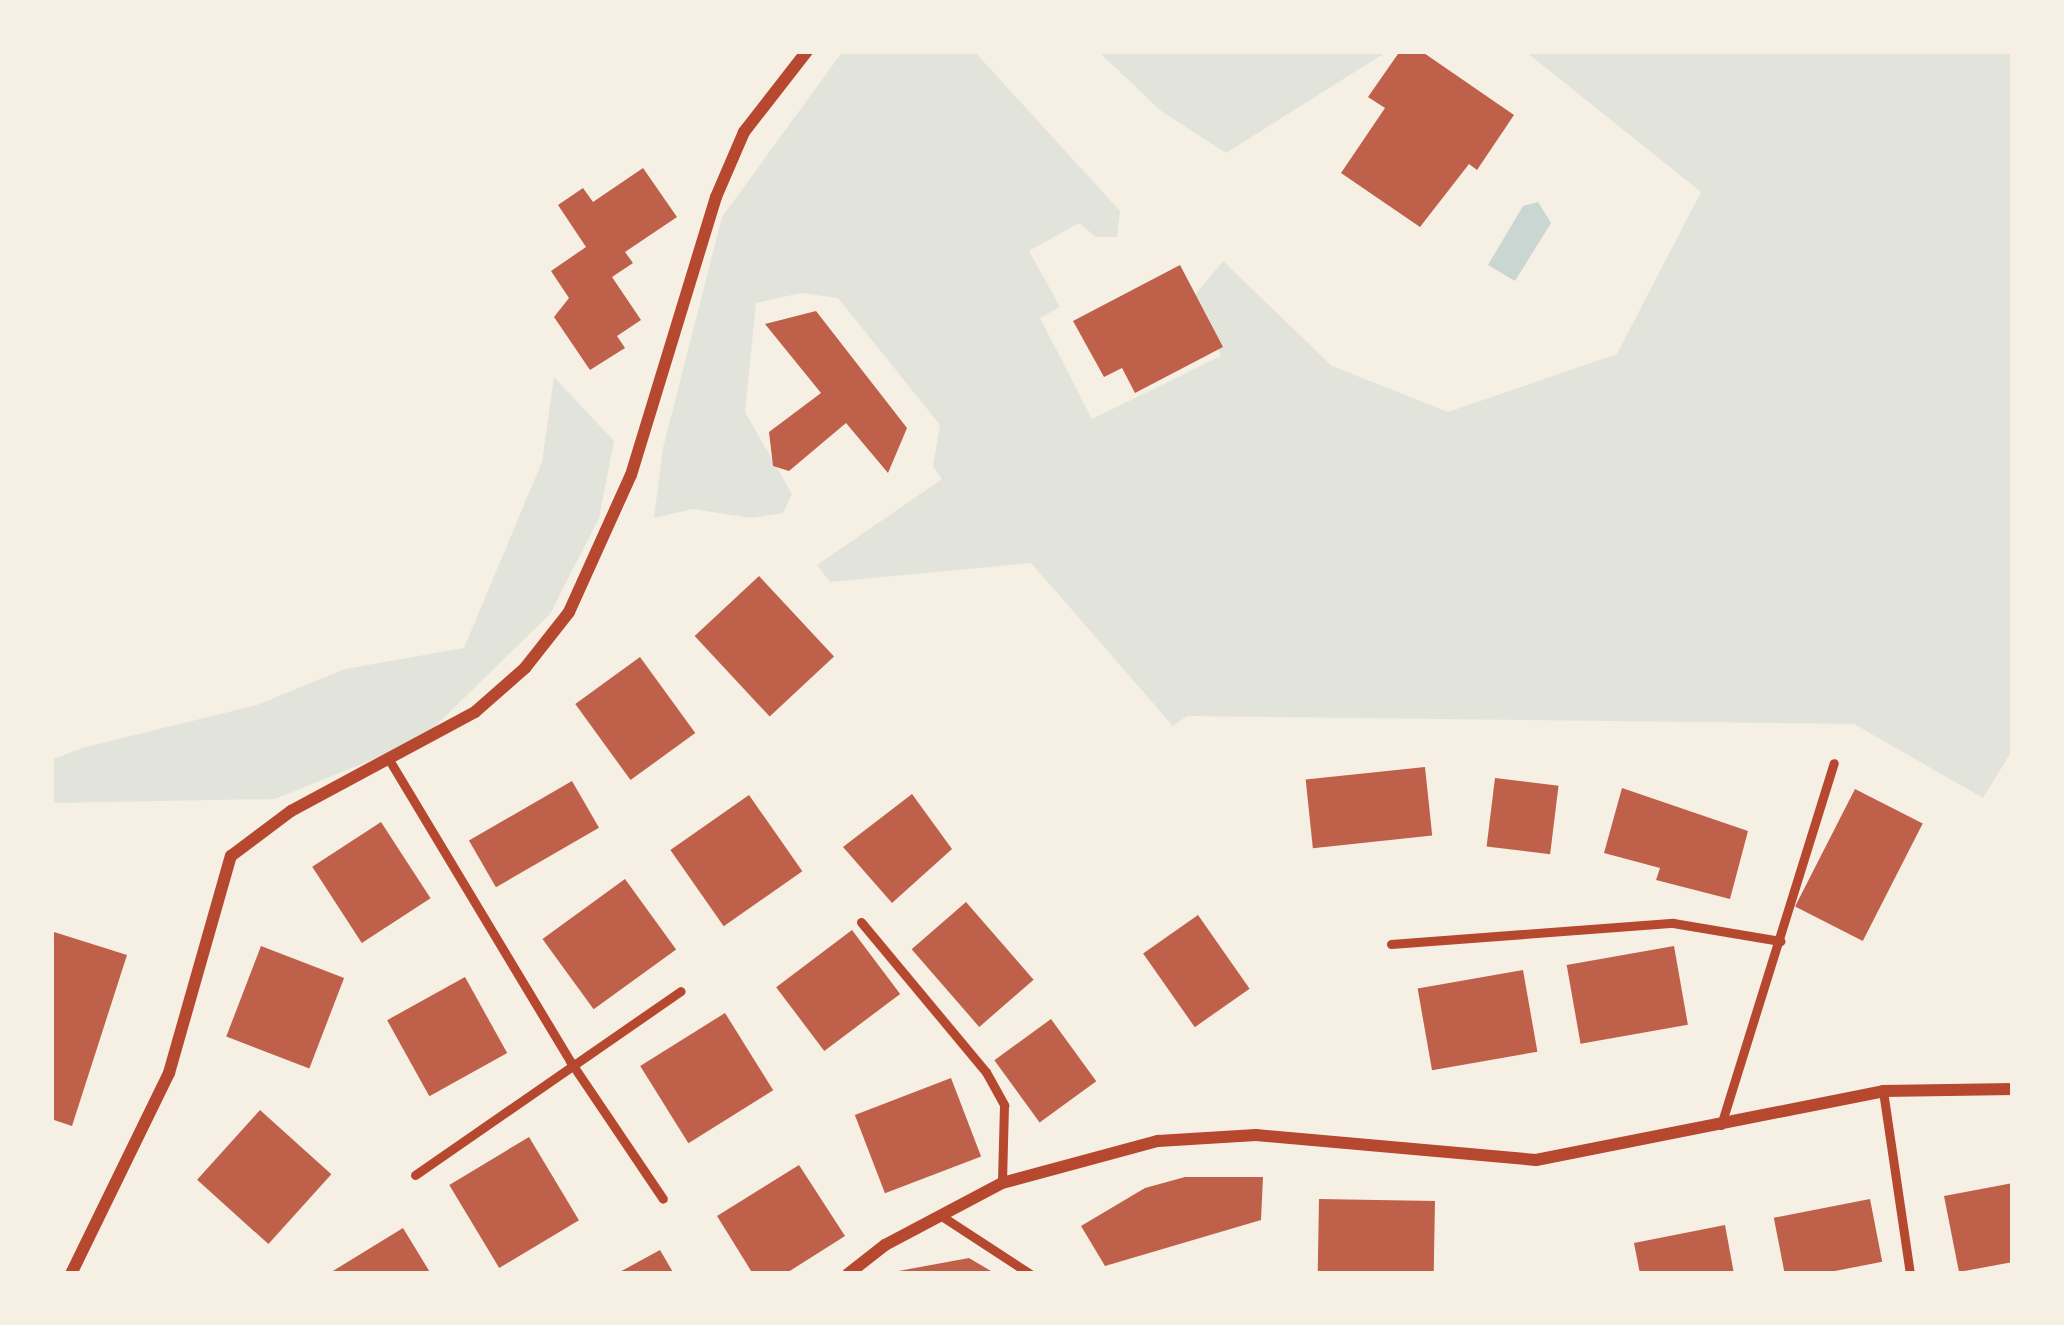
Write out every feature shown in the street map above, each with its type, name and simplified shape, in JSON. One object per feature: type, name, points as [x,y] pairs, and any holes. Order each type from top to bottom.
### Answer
[{"type":"street","points":[[71,1274],[169,1073],[231,856],[291,811],[391,763],[475,712],[525,668],[569,612],[631,475],[716,197],[744,132],[807,51]]},
{"type":"street","points":[[848,1274],[940,1215],[1002,1183],[1205,1134],[1535,1160],[1720,1127],[1883,1091],[2013,1088]]},
{"type":"lane","points":[[391,763],[570,1061],[664,1199]]},
{"type":"lane","points":[[1720,1127],[1834,763]]},
{"type":"lane","points":[[861,922],[986,1072],[1004,1105],[1002,1183]]},
{"type":"lane","points":[[1390,944],[1673,922],[1780,940]]},
{"type":"lane","points":[[415,1175],[570,1061],[681,992]]},
{"type":"lane","points":[[1883,1091],[1910,1274]]},
{"type":"lane","points":[[940,1215],[1030,1274]]},
{"type":"shaded area","points":[[843,51],[974,51],[1120,211],[1117,237],[1096,237],[1079,223],[1029,251],[1060,307],[1040,318],[1092,419],[1221,356],[1192,298],[1223,261],[1332,366],[1448,412],[1617,354],[1701,192],[1525,51],[2013,51],[2013,749],[1983,798],[1854,724],[1187,716],[1173,726],[1031,563],[830,582],[817,565],[942,479],[933,467],[940,425],[838,298],[801,293],[756,303],[745,412],[792,494],[783,513],[751,518],[693,509],[654,518],[663,448],[722,217]]},
{"type":"shaded area","points":[[1098,51],[1388,51],[1226,153],[1161,111]]},
{"type":"shaded area","points":[[1538,202],[1551,223],[1515,281],[1488,265],[1523,206]]},
{"type":"shaded area","points":[[554,377],[614,441],[599,518],[550,614],[421,740],[275,799],[51,803],[51,760],[82,748],[257,705],[345,669],[464,648],[542,462]]},
{"type":"building","points":[[1400,51],[1421,51],[1514,115],[1477,170],[1469,164],[1420,227],[1341,173],[1385,108],[1368,97]]},
{"type":"building","points":[[643,168],[677,217],[625,252],[633,263],[612,277],[641,320],[617,336],[625,348],[590,370],[554,317],[569,298],[551,271],[586,247],[558,205],[583,188],[593,202]]},
{"type":"building","points":[[1180,265],[1223,347],[1135,393],[1122,368],[1104,377],[1073,321]]},
{"type":"building","points":[[816,311],[907,428],[888,473],[846,423],[789,471],[773,466],[769,432],[821,393],[765,324]]},
{"type":"building","points":[[759,576],[834,656],[770,716],[695,636]]},
{"type":"building","points":[[640,657],[695,733],[631,780],[575,704]]},
{"type":"building","points":[[1425,767],[1432,836],[1313,848],[1306,780]]},
{"type":"building","points":[[1495,778],[1559,786],[1550,854],[1487,846]]},
{"type":"building","points":[[572,781],[599,828],[496,887],[469,840]]},
{"type":"building","points":[[1622,788],[1748,831],[1730,899],[1656,880],[1660,868],[1604,853]]},
{"type":"building","points":[[1855,789],[1923,824],[1863,941],[1795,907]]},
{"type":"building","points":[[912,794],[952,849],[892,903],[843,847]]},
{"type":"building","points":[[749,795],[802,871],[724,926],[670,850]]},
{"type":"building","points":[[381,822],[431,898],[362,943],[312,867]]},
{"type":"building","points":[[625,879],[676,949],[594,1009],[542,939]]},
{"type":"building","points":[[966,902],[1034,980],[979,1027],[912,949]]},
{"type":"building","points":[[1198,915],[1250,989],[1195,1027],[1143,953]]},
{"type":"building","points":[[852,930],[900,994],[824,1051],[776,987]]},
{"type":"building","points":[[54,932],[127,955],[72,1126],[51,1119]]},
{"type":"building","points":[[261,946],[344,978],[309,1068],[226,1037]]},
{"type":"building","points":[[1674,946],[1688,1025],[1581,1044],[1567,965]]},
{"type":"building","points":[[1523,970],[1537,1052],[1432,1070],[1418,989]]},
{"type":"building","points":[[465,977],[507,1053],[429,1096],[387,1020]]},
{"type":"building","points":[[725,1013],[773,1090],[688,1143],[640,1066]]},
{"type":"building","points":[[1051,1019],[1096,1081],[1040,1122],[994,1060]]},
{"type":"building","points":[[951,1078],[981,1156],[885,1193],[855,1115]]},
{"type":"building","points":[[260,1110],[331,1174],[268,1244],[197,1180]]},
{"type":"building","points":[[529,1137],[579,1220],[499,1268],[449,1185]]},
{"type":"building","points":[[799,1165],[845,1236],[785,1274],[753,1274],[717,1216]]},
{"type":"building","points":[[1185,1177],[1263,1177],[1261,1220],[1105,1266],[1081,1226],[1145,1188]]},
{"type":"building","points":[[2013,1183],[2013,1262],[1959,1272],[1944,1196]]},
{"type":"building","points":[[1319,1199],[1435,1201],[1434,1274],[1318,1274]]},
{"type":"building","points":[[1870,1199],[1882,1262],[1820,1274],[1785,1274],[1774,1218]]},
{"type":"building","points":[[1725,1225],[1734,1274],[1640,1274],[1634,1243]]},
{"type":"building","points":[[403,1228],[431,1274],[328,1274]]},
{"type":"building","points":[[660,1250],[674,1274],[616,1274]]},
{"type":"building","points":[[969,1258],[996,1274],[893,1272]]}]
